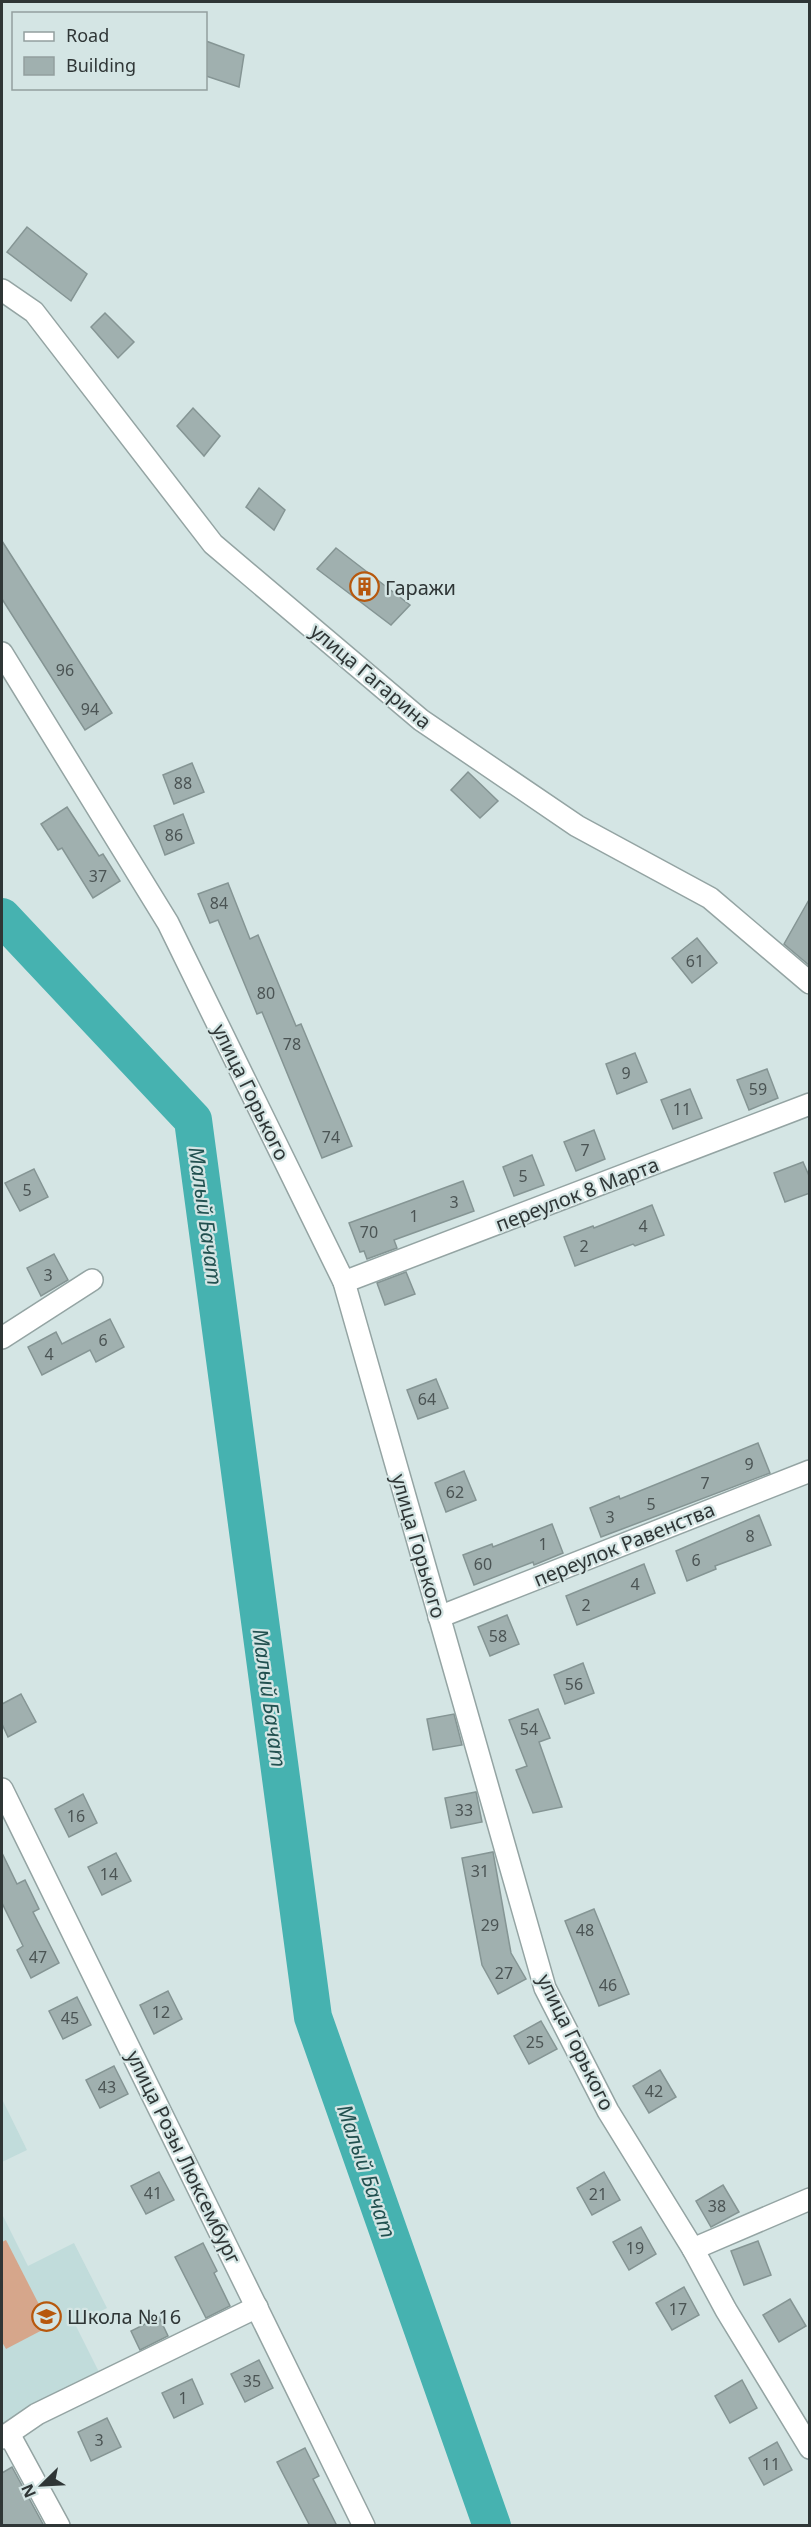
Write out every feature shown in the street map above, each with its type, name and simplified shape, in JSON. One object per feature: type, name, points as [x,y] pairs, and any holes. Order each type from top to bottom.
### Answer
[{"type":"street","name":"улица Гагарина","points":[[2,290],[34,312],[213,544],[421,720],[576,826],[710,898],[810,983]]},
{"type":"street","name":"улица Горького","points":[[2,653],[168,923],[344,1282],[545,1988],[608,2111],[693,2248],[726,2310],[810,2448]]},
{"type":"street","name":"переулок 8 Марта","points":[[344,1282],[810,1104]]},
{"type":"street","points":[[2,1338],[92,1280]]},
{"type":"street","name":"переулок Равенства","points":[[439,1617],[810,1471]]},
{"type":"street","name":"улица Розы Люксембург","points":[[2,1789],[364,2526]]},
{"type":"street","points":[[693,2248],[810,2199]]},
{"type":"street","points":[[58,2526],[5,2436],[37,2414],[257,2307]]},
{"type":"shaded area","points":[[2,2099],[27,2150],[2,2162]]},
{"type":"shaded area","name":"Школа №16","points":[[2,2214],[28,2266],[74,2243],[107,2308],[75,2324],[101,2376],[2,2427]]},
{"type":"shaded area","points":[[6,2240],[50,2326],[6,2349],[2,2342],[2,2242]]},
{"type":"building","points":[[207,41],[244,55],[239,87],[207,76]]},
{"type":"building","points":[[27,227],[87,274],[71,301],[7,252]]},
{"type":"building","points":[[105,313],[134,342],[118,358],[91,327]]},
{"type":"building","points":[[193,408],[220,436],[204,456],[177,426]]},
{"type":"building","points":[[259,488],[285,510],[274,530],[246,507]]},
{"type":"building","points":[[2,541],[112,713],[85,730],[2,599]]},
{"type":"building","name":"Гаражи","points":[[336,548],[410,605],[391,625],[317,569]]},
{"type":"building","points":[[192,763],[204,792],[174,804],[163,775]]},
{"type":"building","points":[[468,772],[498,801],[480,818],[451,790]]},
{"type":"building","points":[[67,807],[99,856],[103,854],[120,881],[93,898],[62,848],[58,850],[41,824]]},
{"type":"building","points":[[183,814],[194,843],[165,855],[154,826]]},
{"type":"building","points":[[228,883],[250,939],[258,935],[296,1026],[301,1024],[352,1146],[322,1158],[262,1012],[257,1014],[218,920],[210,923],[198,894]]},
{"type":"building","points":[[810,898],[810,966],[784,944]]},
{"type":"building","points":[[697,938],[717,963],[692,983],[672,958]]},
{"type":"building","points":[[635,1053],[647,1082],[617,1094],[606,1064]]},
{"type":"building","points":[[767,1069],[778,1098],[749,1110],[737,1080]]},
{"type":"building","points":[[690,1089],[702,1118],[673,1129],[661,1100]]},
{"type":"building","points":[[594,1130],[605,1159],[576,1171],[564,1142]]},
{"type":"building","points":[[532,1155],[544,1185],[514,1196],[503,1167]]},
{"type":"building","points":[[803,1162],[810,1178],[810,1193],[785,1202],[774,1173]]},
{"type":"building","points":[[34,1169],[48,1197],[20,1211],[5,1183]]},
{"type":"building","points":[[463,1181],[474,1211],[394,1240],[397,1248],[367,1259],[364,1251],[360,1252],[349,1223]]},
{"type":"building","points":[[652,1205],[664,1235],[575,1266],[564,1237]]},
{"type":"building","points":[[54,1254],[68,1280],[41,1296],[27,1268]]},
{"type":"building","points":[[406,1272],[415,1294],[385,1305],[377,1283]]},
{"type":"building","points":[[110,1319],[124,1347],[96,1362],[90,1350],[42,1375],[28,1347],[56,1332],[62,1344]]},
{"type":"building","points":[[436,1379],[448,1408],[418,1419],[407,1390]]},
{"type":"building","points":[[758,1443],[770,1473],[601,1537],[590,1508],[619,1496],[620,1499]]},
{"type":"building","points":[[464,1471],[476,1500],[446,1512],[435,1483]]},
{"type":"building","points":[[759,1515],[771,1545],[715,1566],[716,1569],[687,1581],[676,1551]]},
{"type":"building","points":[[552,1524],[563,1553],[474,1585],[463,1555],[492,1544],[493,1547]]},
{"type":"building","points":[[644,1564],[655,1593],[577,1625],[566,1596]]},
{"type":"building","points":[[507,1615],[519,1644],[490,1656],[478,1627]]},
{"type":"building","points":[[583,1663],[594,1693],[565,1704],[554,1675]]},
{"type":"building","points":[[21,1694],[36,1722],[8,1737],[2,1724],[2,1704]]},
{"type":"building","points":[[538,1709],[550,1738],[539,1742],[562,1807],[533,1813],[516,1770],[527,1766],[509,1720]]},
{"type":"building","points":[[454,1714],[462,1745],[433,1750],[427,1719]]},
{"type":"building","points":[[476,1792],[482,1822],[451,1828],[445,1798]]},
{"type":"building","points":[[83,1794],[97,1823],[69,1837],[55,1809]]},
{"type":"building","points":[[493,1852],[511,1953],[526,1979],[498,1994],[482,1965],[462,1858]]},
{"type":"building","points":[[2,1853],[17,1884],[25,1880],[39,1909],[33,1912],[59,1963],[31,1978],[17,1950],[23,1946],[2,1903]]},
{"type":"building","points":[[116,1853],[131,1881],[102,1895],[88,1867]]},
{"type":"building","points":[[594,1909],[629,1994],[599,2006],[565,1921]]},
{"type":"building","points":[[168,1991],[182,2019],[154,2034],[140,2005]]},
{"type":"building","points":[[77,1997],[91,2025],[63,2039],[49,2011]]},
{"type":"building","points":[[541,2021],[557,2049],[529,2064],[514,2036]]},
{"type":"building","points":[[114,2066],[128,2094],[100,2108],[86,2080]]},
{"type":"building","points":[[660,2070],[676,2097],[649,2113],[633,2086]]},
{"type":"building","points":[[159,2172],[174,2200],[146,2214],[131,2186]]},
{"type":"building","points":[[604,2172],[620,2200],[592,2215],[577,2188]]},
{"type":"building","points":[[723,2185],[739,2212],[711,2227],[696,2201]]},
{"type":"building","points":[[641,2227],[656,2254],[629,2270],[613,2242]]},
{"type":"building","points":[[758,2241],[771,2275],[744,2285],[731,2251]]},
{"type":"building","points":[[203,2243],[217,2271],[214,2273],[230,2306],[206,2318],[175,2257]]},
{"type":"building","points":[[684,2287],[699,2315],[672,2330],[656,2303]]},
{"type":"building","points":[[790,2299],[806,2326],[779,2342],[763,2315]]},
{"type":"building","points":[[159,2317],[168,2336],[140,2350],[131,2331]]},
{"type":"building","points":[[259,2360],[273,2388],[245,2402],[231,2374]]},
{"type":"building","points":[[192,2379],[203,2404],[174,2418],[162,2393]]},
{"type":"building","points":[[742,2380],[757,2408],[730,2423],[715,2396]]},
{"type":"building","points":[[107,2418],[121,2447],[91,2461],[78,2432]]},
{"type":"building","points":[[777,2442],[792,2470],[764,2485],[749,2458]]},
{"type":"building","points":[[305,2448],[319,2476],[313,2479],[337,2526],[310,2526],[277,2462]]},
{"type":"building","points":[[12,2467],[44,2526],[2,2526],[2,2473]]},
{"type":"waterway","name":"Малый Бачат","points":[[2,917],[193,1120],[313,2017],[492,2526]]},
{"type":"place","name":"Гаражи","points":[[364,587]]},
{"type":"place","name":"Школа №16","points":[[46,2316]]}]
